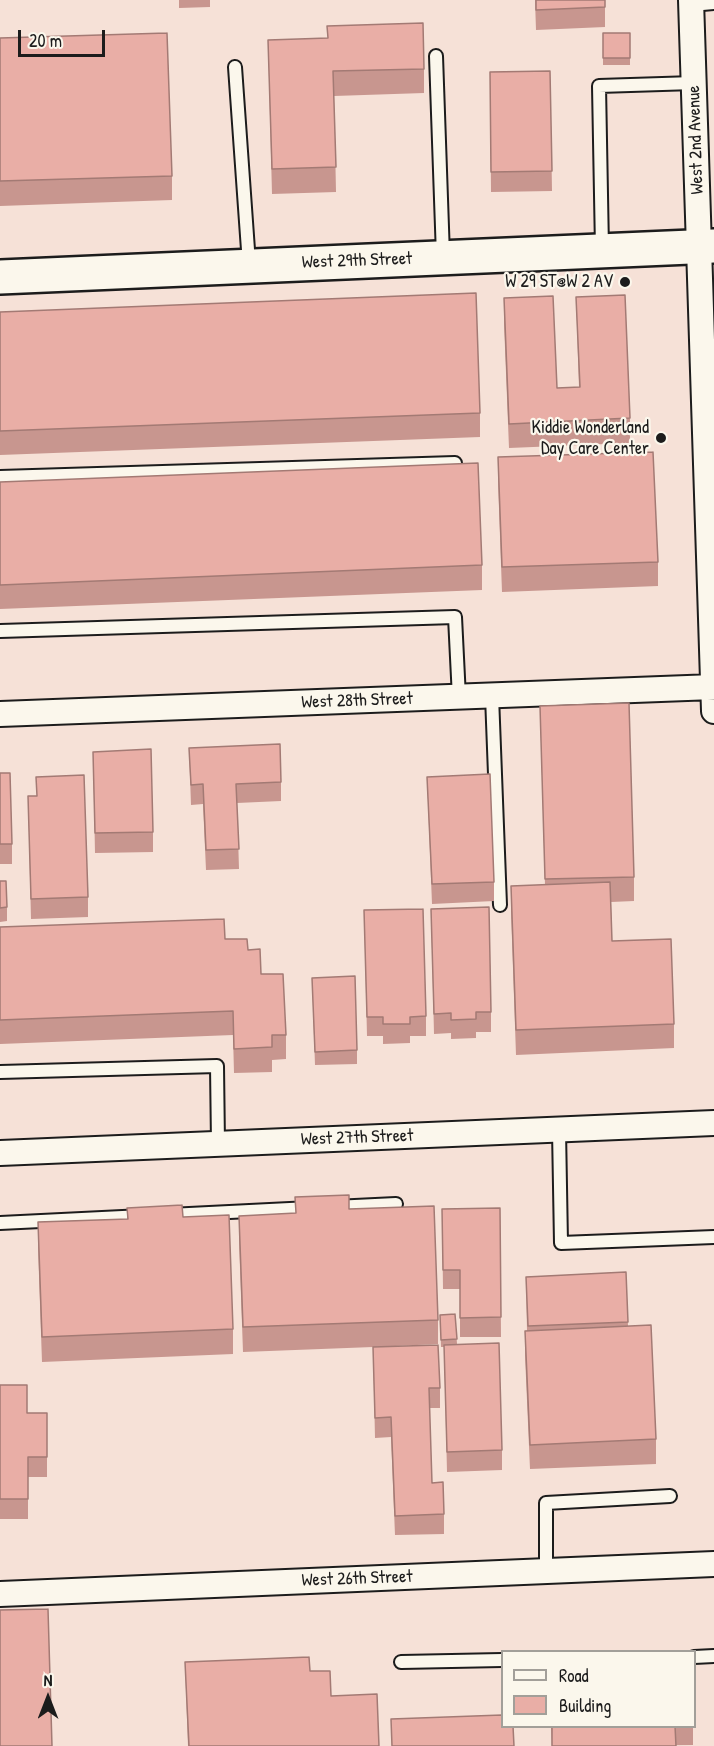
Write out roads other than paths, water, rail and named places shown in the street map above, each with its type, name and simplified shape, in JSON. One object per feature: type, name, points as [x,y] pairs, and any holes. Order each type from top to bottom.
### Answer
[{"type":"street","name":"West 2nd Avenue","points":[[699,3],[694,83],[707,246],[714,711]]},
{"type":"street","name":"West 29th Street","points":[[0,277],[707,246]]},
{"type":"street","name":"West 28th Street","points":[[0,714],[714,687]]},
{"type":"street","name":"West 27th Street","points":[[0,1153],[714,1124]]},
{"type":"street","name":"West 26th Street","points":[[0,1594],[714,1564]]},
{"type":"lane","points":[[436,56],[443,257]]},
{"type":"lane","points":[[235,67],[249,266]]},
{"type":"lane","points":[[602,251],[599,86],[694,83]]},
{"type":"lane","points":[[0,477],[454,463]]},
{"type":"lane","points":[[0,631],[455,617],[459,698]]},
{"type":"lane","points":[[492,696],[500,905]]},
{"type":"lane","points":[[0,1072],[217,1066],[218,1144]]},
{"type":"lane","points":[[559,1130],[561,1244],[714,1237]]},
{"type":"lane","points":[[0,1223],[396,1204]]},
{"type":"lane","points":[[546,1570],[546,1503],[670,1496]]},
{"type":"lane","points":[[696,1657],[714,1656]]},
{"type":"lane","points":[[401,1662],[501,1660]]},
{"type":"place","name":"W 29 ST@W 2 AV","points":[[625,282]]},
{"type":"place","name":"Kiddie Wonderland Day Care Center","points":[[661,438]]}]
